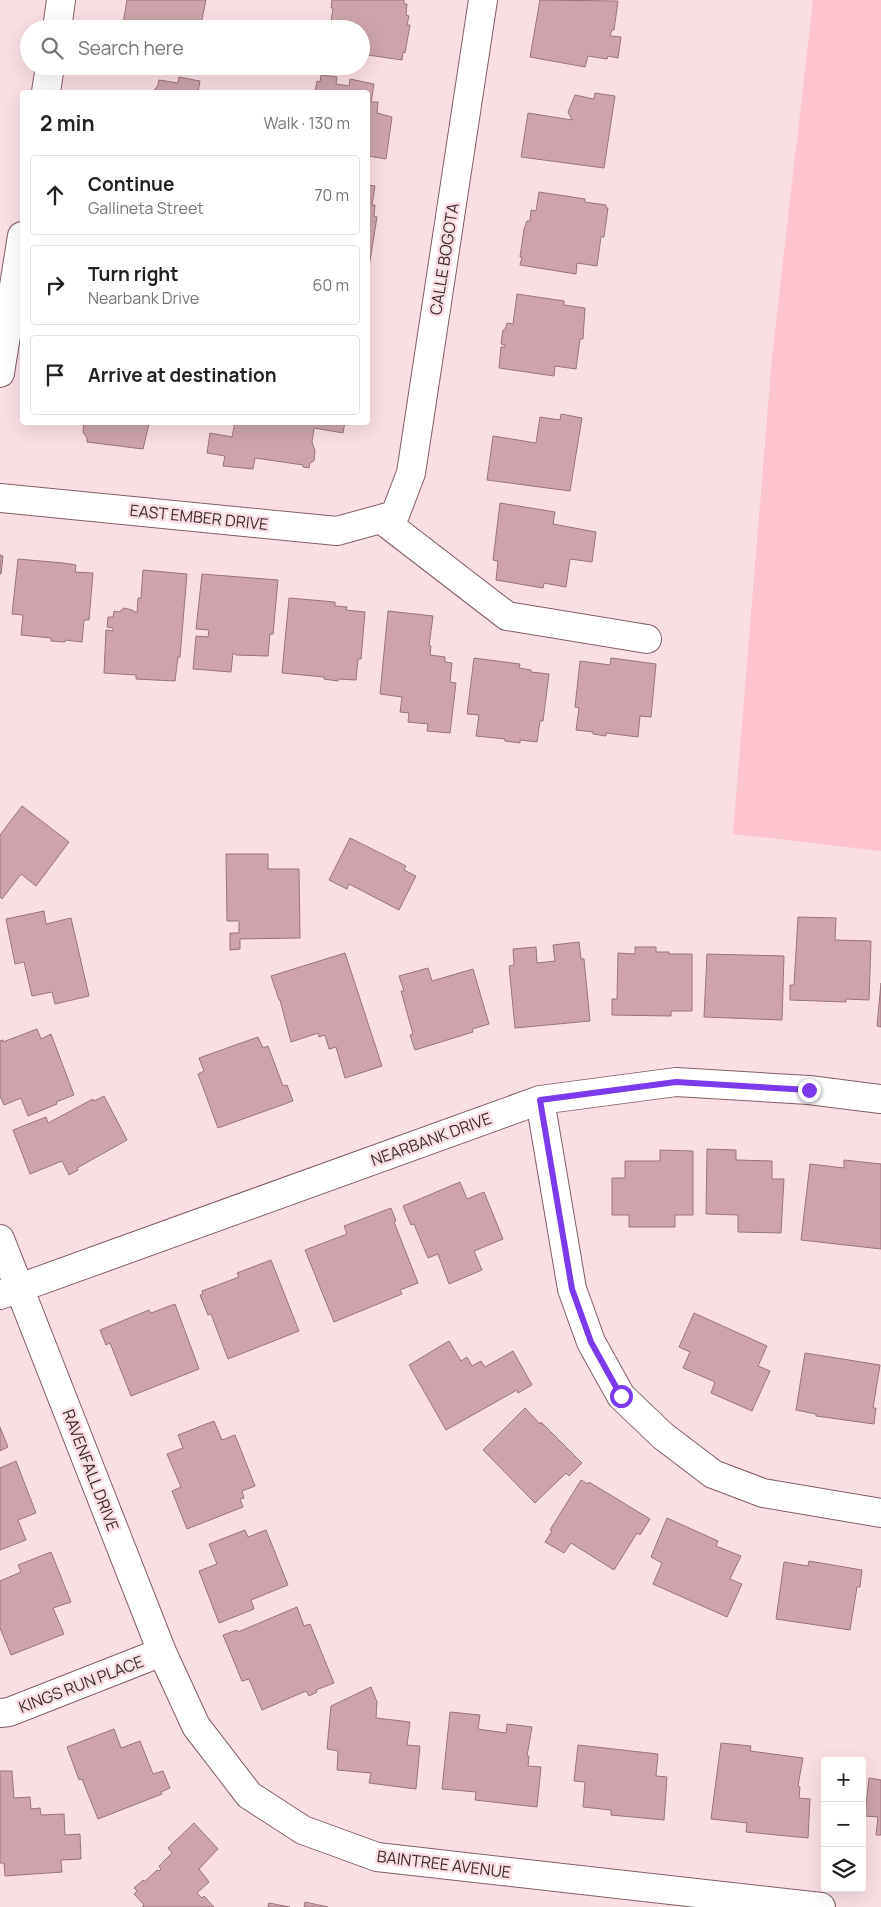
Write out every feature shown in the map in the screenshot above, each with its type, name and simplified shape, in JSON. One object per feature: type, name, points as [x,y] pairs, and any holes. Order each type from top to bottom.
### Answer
[{"type":"street","points":[[58,20],[61,0]]},
{"type":"street","name":"CALLE BOGOTA","points":[[388,517],[411,473],[484,0]]},
{"type":"street","points":[[46,90],[49,75]]},
{"type":"street","points":[[0,373],[20,248]]},
{"type":"street","name":"EAST EMBER DRIVE","points":[[0,498],[337,530],[388,517]]},
{"type":"street","points":[[388,517],[507,616],[647,640]]},
{"type":"street","name":"NEARBANK DRIVE","points":[[10,1291],[540,1100],[676,1082],[809,1090],[881,1099]]},
{"type":"street","points":[[540,1100],[572,1289],[591,1342],[621,1396],[663,1436],[713,1474],[763,1493],[881,1513]]},
{"type":"street","name":"RAVENFALL DRIVE","points":[[0,1239],[10,1291],[162,1652]]},
{"type":"street","name":"KINGS RUN PLACE","points":[[0,1714],[162,1652]]},
{"type":"street","name":"BAINTREE AVENUE","points":[[162,1652],[196,1726],[249,1795],[303,1830],[377,1857],[820,1907]]},
{"type":"shaded area","points":[[813,0],[881,0],[881,851],[733,834],[772,357]]},
{"type":"building","points":[[127,0],[206,0],[202,20],[124,20]]},
{"type":"building","points":[[332,0],[404,0],[404,4],[407,4],[406,15],[409,16],[407,25],[410,25],[402,60],[370,55],[370,20],[331,20],[333,8],[331,8]]},
{"type":"building","points":[[540,0],[618,1],[614,30],[612,30],[610,36],[621,37],[618,58],[608,56],[607,59],[588,56],[585,67],[530,57]]},
{"type":"building","points":[[321,75],[337,77],[336,84],[349,86],[350,79],[374,84],[371,102],[378,102],[377,113],[392,117],[386,159],[370,156],[370,90],[315,90],[317,81],[320,82]]},
{"type":"building","points":[[179,77],[200,81],[198,90],[154,90],[159,80],[178,83]]},
{"type":"building","points":[[595,93],[615,96],[604,168],[521,157],[528,113],[572,120],[568,112],[575,95],[594,99]]},
{"type":"building","points":[[370,185],[375,186],[372,205],[375,205],[374,216],[377,217],[370,261]]},
{"type":"building","points":[[539,192],[585,199],[585,202],[606,205],[606,208],[608,208],[604,237],[601,237],[597,266],[577,263],[576,274],[520,265],[524,229],[527,221],[530,221],[531,210],[536,211]]},
{"type":"building","points":[[517,294],[564,301],[564,305],[585,308],[583,339],[580,339],[576,369],[555,366],[554,376],[499,368],[501,347],[505,347],[505,345],[501,344],[503,330],[505,330],[507,323],[513,324]]},
{"type":"building","points":[[561,414],[582,418],[570,491],[487,480],[493,436],[536,443],[540,417],[560,420]]},
{"type":"building","points":[[84,425],[149,425],[143,449],[87,442],[83,432]]},
{"type":"building","points":[[234,425],[344,425],[343,433],[314,428],[312,442],[315,451],[314,461],[310,463],[309,468],[303,467],[303,465],[255,458],[253,469],[223,466],[225,456],[207,453],[210,433],[232,437]]},
{"type":"building","points":[[500,503],[555,512],[553,524],[596,532],[592,562],[570,559],[566,587],[544,583],[543,588],[496,580],[498,561],[493,560]]},
{"type":"building","points":[[0,555],[3,556],[1,574],[0,574]]},
{"type":"building","points":[[18,559],[76,565],[75,572],[93,573],[89,620],[84,620],[82,642],[51,641],[51,638],[21,635],[23,615],[12,614]]},
{"type":"building","points":[[143,570],[187,574],[180,657],[178,657],[175,681],[136,679],[136,675],[104,673],[106,630],[113,631],[113,628],[107,627],[108,617],[113,617],[114,611],[119,612],[124,608],[137,613],[138,598],[141,598]]},
{"type":"building","points":[[202,574],[278,580],[273,634],[270,634],[268,656],[236,655],[233,653],[231,672],[193,669],[196,636],[208,637],[209,630],[196,629]]},
{"type":"building","points":[[289,598],[335,602],[335,606],[347,607],[346,610],[365,612],[361,659],[358,659],[356,680],[338,679],[338,681],[324,679],[324,677],[282,673]]},
{"type":"building","points":[[388,611],[433,616],[429,646],[431,646],[430,655],[445,657],[445,662],[452,663],[450,682],[456,683],[450,733],[427,731],[428,724],[408,722],[409,713],[400,712],[402,697],[380,694]]},
{"type":"building","points":[[474,658],[520,664],[519,668],[531,670],[531,672],[549,674],[543,721],[540,721],[537,742],[520,740],[520,743],[505,741],[505,739],[476,736],[479,715],[467,714]]},
{"type":"building","points":[[611,658],[656,664],[651,717],[640,716],[638,737],[606,733],[606,736],[576,730],[579,708],[575,707],[580,661],[610,665]]},
{"type":"building","points":[[22,806],[69,842],[36,886],[21,874],[2,899],[0,897],[0,835]]},
{"type":"building","points":[[350,838],[406,866],[404,870],[416,876],[399,910],[349,884],[347,889],[329,880]]},
{"type":"building","points":[[226,854],[268,854],[268,869],[299,869],[300,938],[240,939],[240,949],[230,950],[230,933],[239,933],[239,921],[227,921]]},
{"type":"building","points":[[44,911],[46,924],[71,918],[89,996],[55,1004],[52,992],[32,996],[24,962],[15,964],[6,919]]},
{"type":"building","points":[[798,917],[836,918],[835,940],[871,941],[869,1000],[846,999],[846,1002],[790,1000],[790,985],[794,985]]},
{"type":"building","points":[[579,942],[581,959],[584,959],[590,1021],[515,1028],[509,966],[514,965],[513,949],[536,947],[537,963],[555,961],[553,945]]},
{"type":"building","points":[[635,947],[656,947],[656,952],[669,952],[669,954],[692,954],[692,1011],[671,1011],[671,1016],[612,1015],[612,999],[617,999],[618,953],[635,954]]},
{"type":"building","points":[[345,953],[382,1066],[345,1078],[336,1047],[329,1049],[325,1035],[319,1037],[318,1033],[291,1042],[280,1000],[271,976]]},
{"type":"building","points":[[707,954],[784,956],[782,1020],[704,1017]]},
{"type":"building","points":[[428,968],[432,981],[473,969],[489,1024],[472,1029],[473,1032],[415,1050],[410,1035],[413,1034],[401,991],[404,991],[399,976]]},
{"type":"building","points":[[881,983],[881,1027],[877,1026]]},
{"type":"building","points":[[37,1029],[41,1039],[51,1034],[74,1095],[28,1116],[21,1098],[4,1105],[0,1096],[0,1041],[3,1040],[3,1042]]},
{"type":"building","points":[[258,1037],[263,1048],[268,1046],[283,1086],[287,1085],[293,1101],[218,1128],[198,1074],[204,1071],[199,1058]]},
{"type":"building","points":[[104,1096],[127,1140],[77,1168],[78,1170],[69,1175],[62,1161],[30,1174],[13,1130],[46,1117],[48,1123],[93,1099],[94,1101]]},
{"type":"building","points":[[707,1149],[736,1150],[736,1160],[772,1161],[772,1179],[784,1179],[781,1233],[738,1232],[738,1215],[706,1214]]},
{"type":"building","points":[[660,1150],[693,1151],[693,1215],[675,1215],[675,1227],[629,1227],[629,1215],[612,1215],[612,1178],[625,1178],[625,1161],[660,1161]]},
{"type":"building","points":[[844,1160],[881,1164],[881,1249],[801,1240],[810,1164],[844,1168]]},
{"type":"building","points":[[460,1182],[467,1199],[484,1192],[503,1239],[474,1251],[482,1270],[449,1284],[438,1254],[428,1258],[414,1224],[411,1225],[403,1206]]},
{"type":"building","points":[[391,1208],[396,1221],[394,1222],[418,1283],[400,1290],[402,1294],[334,1322],[305,1250],[347,1234],[344,1226]]},
{"type":"building","points":[[271,1260],[299,1331],[228,1359],[211,1314],[208,1315],[200,1295],[203,1294],[202,1291],[239,1277],[237,1273]]},
{"type":"building","points":[[175,1304],[199,1369],[131,1396],[110,1343],[106,1345],[100,1330],[149,1310],[151,1313]]},
{"type":"building","points":[[694,1313],[767,1346],[758,1366],[770,1371],[752,1411],[711,1393],[715,1382],[683,1368],[690,1352],[679,1347]]},
{"type":"building","points":[[449,1341],[461,1361],[467,1357],[472,1366],[481,1361],[485,1367],[513,1351],[532,1385],[518,1393],[517,1390],[446,1430],[409,1365]]},
{"type":"building","points":[[805,1353],[880,1365],[873,1408],[876,1408],[874,1424],[816,1416],[816,1414],[796,1410]]},
{"type":"building","points":[[525,1408],[582,1463],[569,1476],[566,1473],[535,1503],[483,1450]]},
{"type":"building","points":[[214,1421],[222,1440],[235,1435],[255,1486],[242,1491],[244,1498],[240,1499],[243,1507],[187,1529],[172,1491],[181,1487],[167,1454],[183,1448],[178,1435]]},
{"type":"building","points":[[0,1427],[8,1447],[0,1451]]},
{"type":"building","points":[[16,1461],[36,1513],[18,1520],[26,1540],[0,1550],[0,1468]]},
{"type":"building","points":[[581,1480],[588,1484],[589,1482],[650,1519],[640,1535],[637,1533],[614,1570],[571,1543],[564,1553],[545,1542],[552,1531],[550,1530]]},
{"type":"building","points":[[667,1518],[718,1541],[716,1546],[741,1556],[730,1579],[742,1584],[727,1617],[653,1584],[662,1563],[651,1557]]},
{"type":"building","points":[[245,1530],[248,1537],[266,1530],[288,1585],[251,1600],[254,1609],[219,1623],[199,1571],[217,1564],[209,1544]]},
{"type":"building","points":[[51,1552],[71,1602],[53,1608],[64,1634],[11,1655],[0,1628],[0,1581],[21,1572],[18,1565]]},
{"type":"building","points":[[809,1561],[862,1570],[860,1587],[857,1587],[850,1630],[776,1619],[784,1562],[808,1566]]},
{"type":"building","points":[[297,1607],[304,1626],[310,1624],[334,1683],[316,1690],[317,1692],[309,1696],[306,1691],[262,1710],[249,1679],[242,1681],[223,1635],[237,1630],[238,1632]]},
{"type":"building","points":[[371,1687],[377,1702],[376,1718],[410,1722],[407,1745],[420,1746],[416,1789],[369,1783],[371,1773],[337,1770],[338,1751],[327,1749],[331,1706]]},
{"type":"building","points":[[450,1712],[480,1715],[478,1729],[506,1733],[507,1724],[532,1727],[527,1756],[529,1756],[528,1766],[541,1767],[537,1807],[475,1800],[476,1792],[442,1789]]},
{"type":"building","points":[[114,1729],[121,1748],[140,1741],[153,1774],[163,1771],[170,1788],[161,1792],[162,1794],[98,1819],[82,1779],[79,1780],[67,1747]]},
{"type":"building","points":[[721,1743],[751,1746],[750,1751],[803,1758],[798,1786],[800,1787],[799,1798],[810,1799],[808,1838],[746,1832],[747,1823],[711,1819]]},
{"type":"building","points":[[578,1745],[658,1754],[656,1776],[667,1777],[664,1820],[611,1815],[611,1810],[583,1807],[585,1782],[574,1781]]},
{"type":"building","points":[[0,1771],[12,1771],[14,1798],[30,1797],[31,1809],[40,1808],[41,1815],[64,1814],[65,1835],[80,1834],[81,1859],[61,1860],[62,1872],[5,1876],[4,1863],[0,1863]]},
{"type":"building","points":[[869,1778],[881,1780],[881,1835],[876,1835],[878,1817],[866,1816]]},
{"type":"building","points":[[194,1823],[218,1849],[199,1869],[209,1882],[197,1893],[202,1898],[204,1896],[214,1907],[142,1907],[144,1905],[134,1894],[137,1891],[134,1888],[161,1869],[159,1866],[172,1853],[168,1848]]},
{"type":"building","points":[[305,1902],[328,1907],[304,1907]]},
{"type":"building","points":[[269,1903],[290,1907],[268,1907]]},
{"type":"route","points":[[621,1396],[591,1342],[572,1289],[540,1100],[676,1082],[809,1090]]}]
